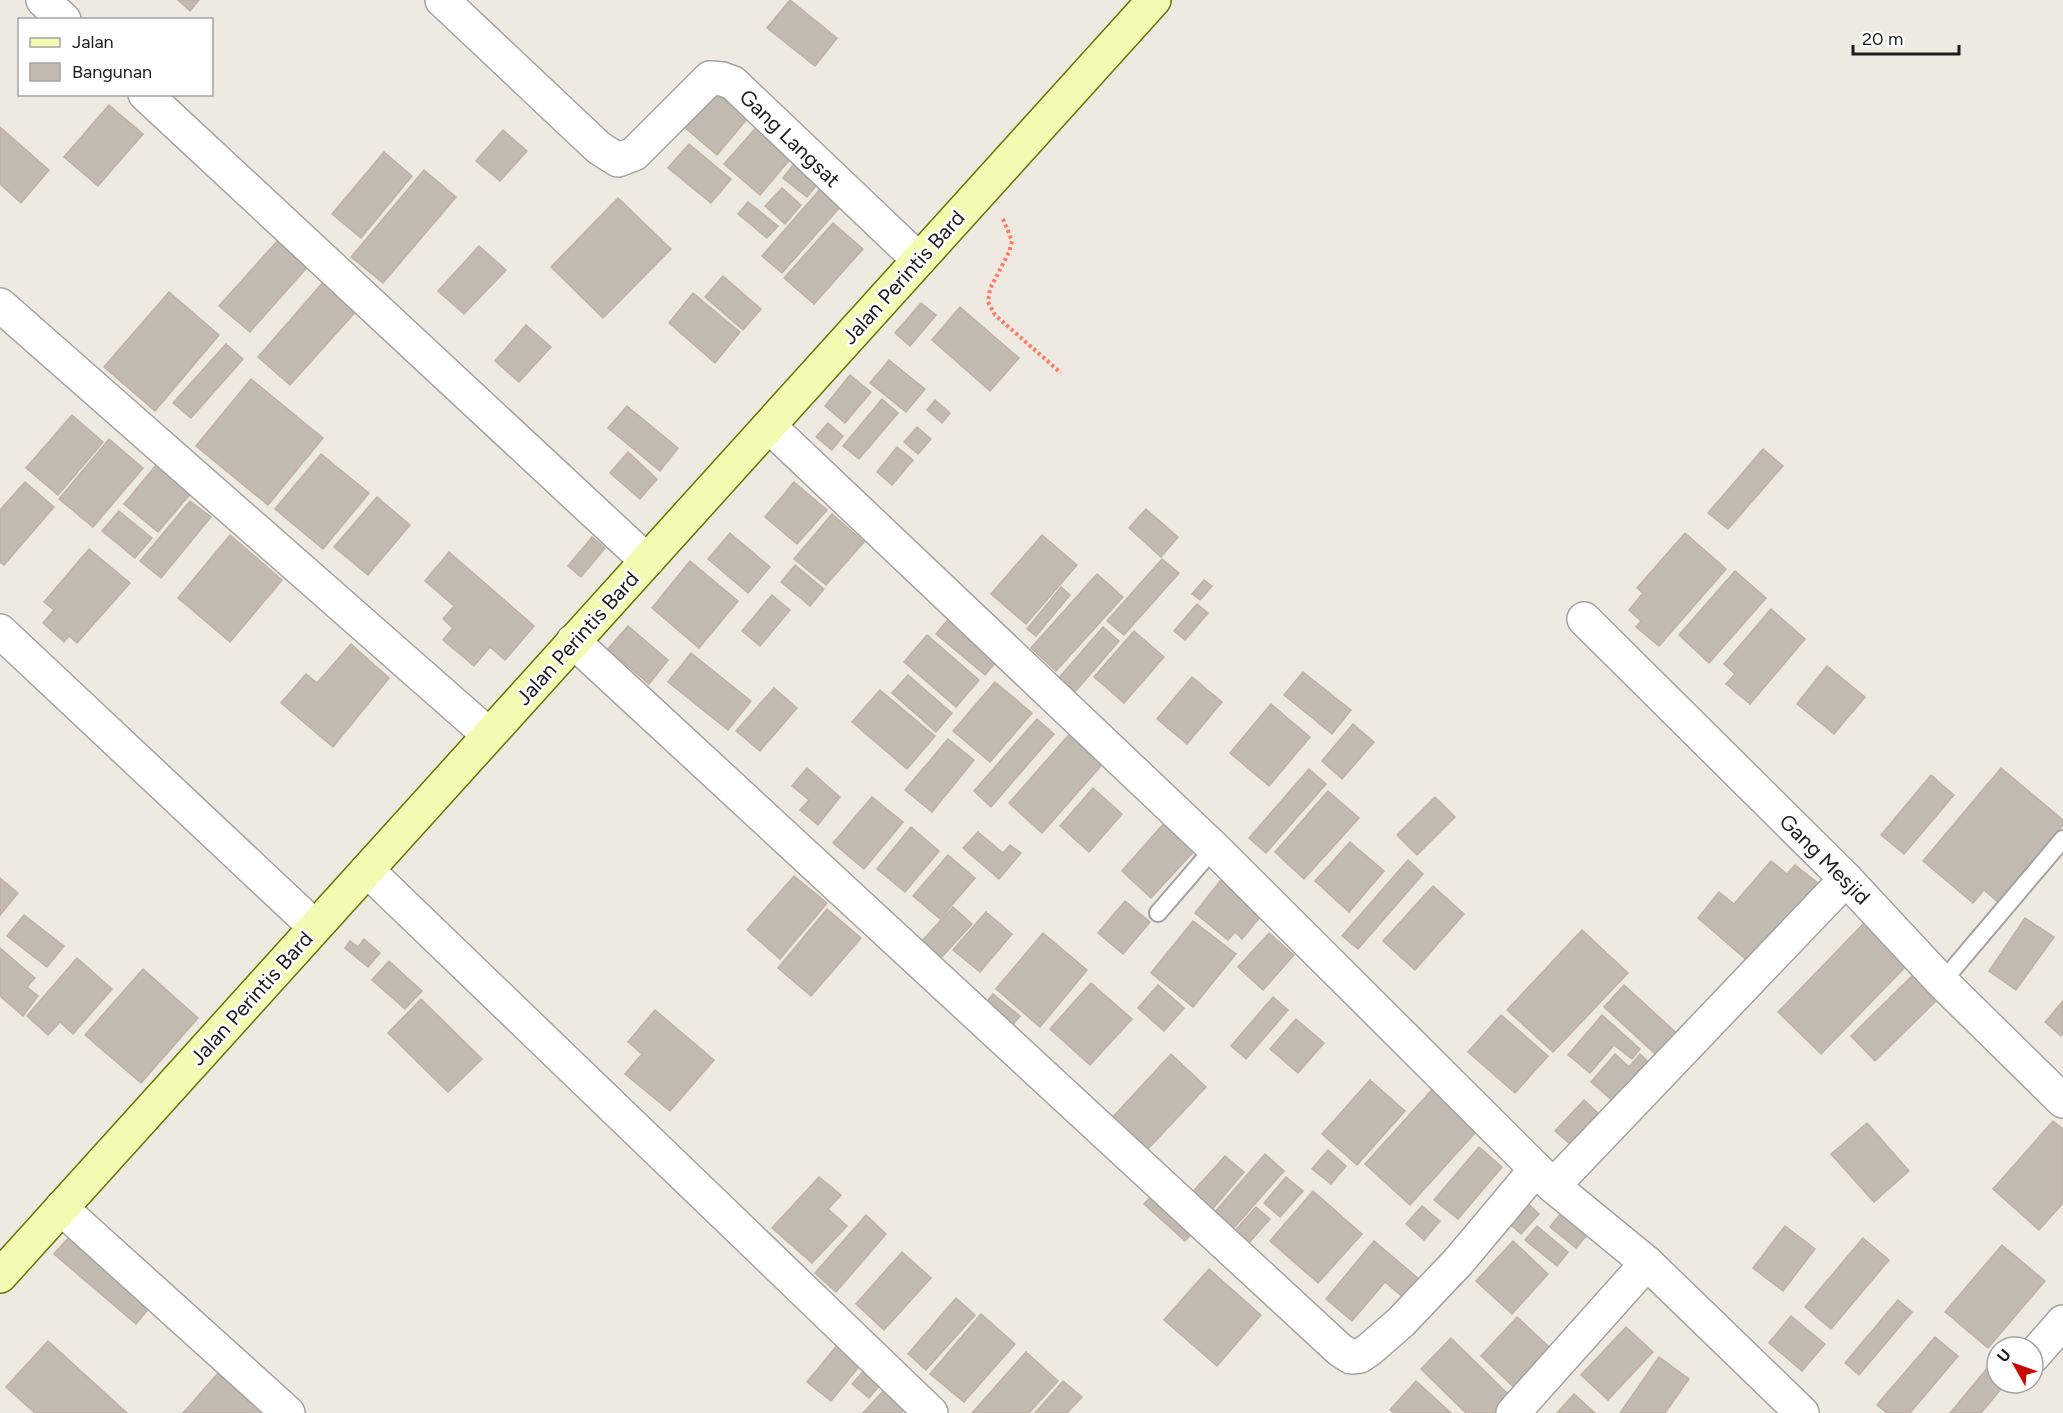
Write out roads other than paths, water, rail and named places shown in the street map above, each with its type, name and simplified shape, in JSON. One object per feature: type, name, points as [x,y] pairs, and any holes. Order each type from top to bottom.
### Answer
[{"type":"street","points":[[43,0],[62,18]]},
{"type":"street","name":"Gang Langsat","points":[[442,0],[599,148],[618,160],[634,154],[710,78],[733,83],[919,260]]},
{"type":"street","name":"Jalan Perintis Bard","points":[[0,1275],[1154,0]]},
{"type":"street","points":[[147,96],[647,561]]},
{"type":"street","points":[[0,305],[489,735]]},
{"type":"street","points":[[769,426],[1215,848],[1544,1177],[1647,1263],[1783,1407]]},
{"type":"street","name":"Gang Mesjid","points":[[1584,619],[1846,879],[1942,982],[2063,1101]]},
{"type":"street","points":[[0,632],[315,927]]},
{"type":"street","points":[[573,642],[1331,1342],[1351,1357],[1360,1356],[1371,1349],[1401,1322],[1458,1262],[1846,879]]},
{"type":"street","points":[[367,870],[931,1413]]},
{"type":"street","points":[[61,1208],[288,1413]]},
{"type":"street","points":[[1513,1413],[1647,1263]]},
{"type":"street","points":[[2045,1342],[2063,1322]]},
{"type":"lane","points":[[1942,982],[2063,839]]},
{"type":"lane","points":[[1158,913],[1215,848]]}]
